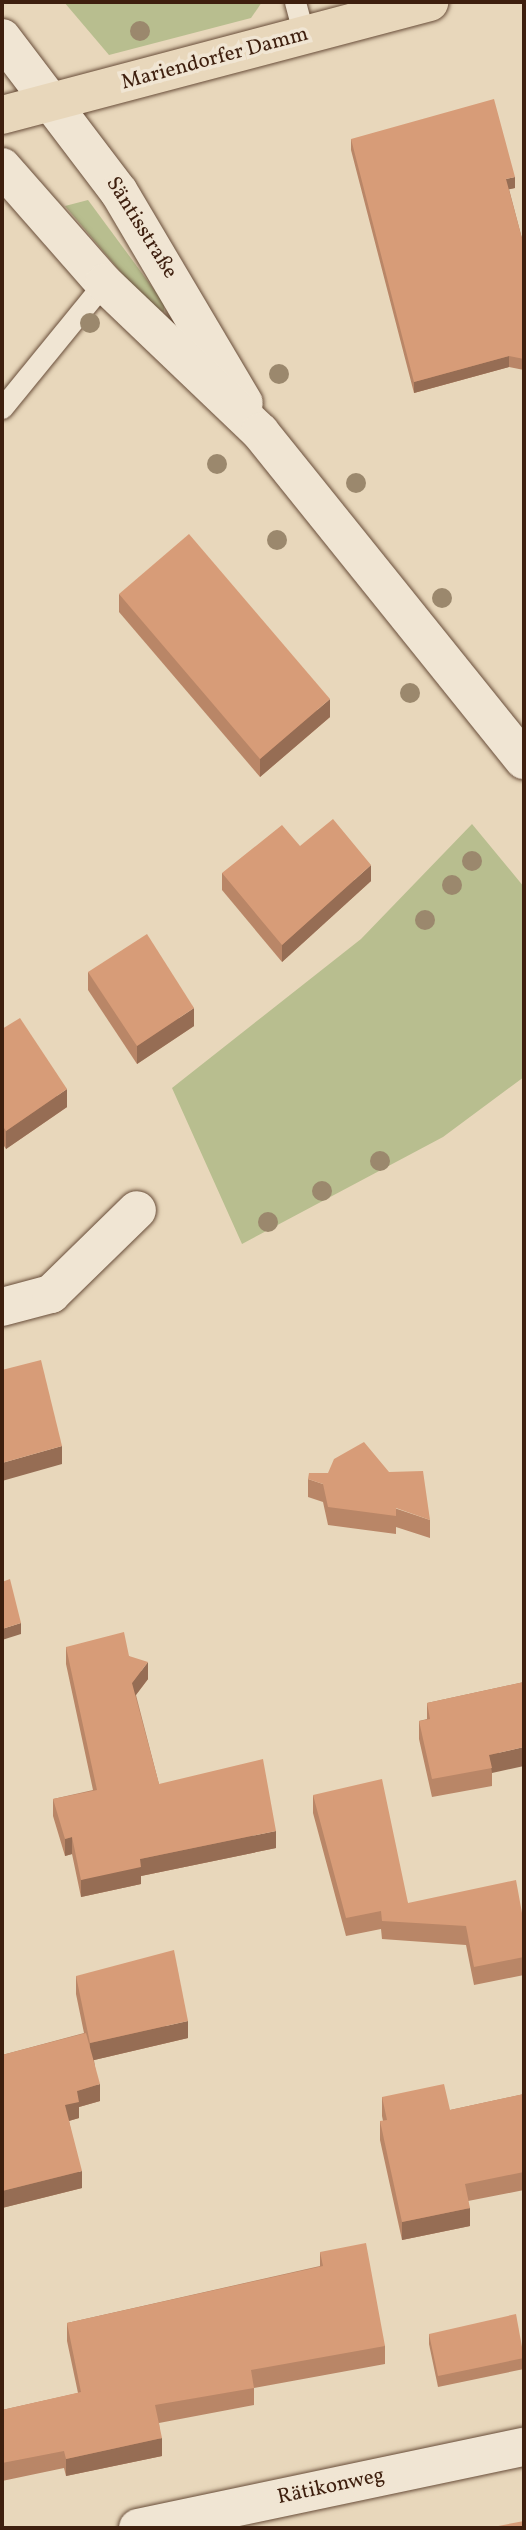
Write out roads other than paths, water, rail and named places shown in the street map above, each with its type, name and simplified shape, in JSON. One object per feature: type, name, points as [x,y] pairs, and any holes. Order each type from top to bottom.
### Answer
[{"type":"main road","name":"Mariendorfer Damm","points":[[2,115],[51,102],[299,19],[429,2]]},
{"type":"street","name":"Säntisstraße","points":[[2,38],[119,192],[260,432]]},
{"type":"street","name":"Säntisstraße","points":[[2,167],[104,283],[260,432],[524,760]]},
{"type":"street","points":[[2,1307],[51,1294],[137,1210]]},
{"type":"street","name":"Rätikonweg","points":[[138,2528],[524,2447]]},
{"type":"lane","points":[[2,408],[104,283]]}]
